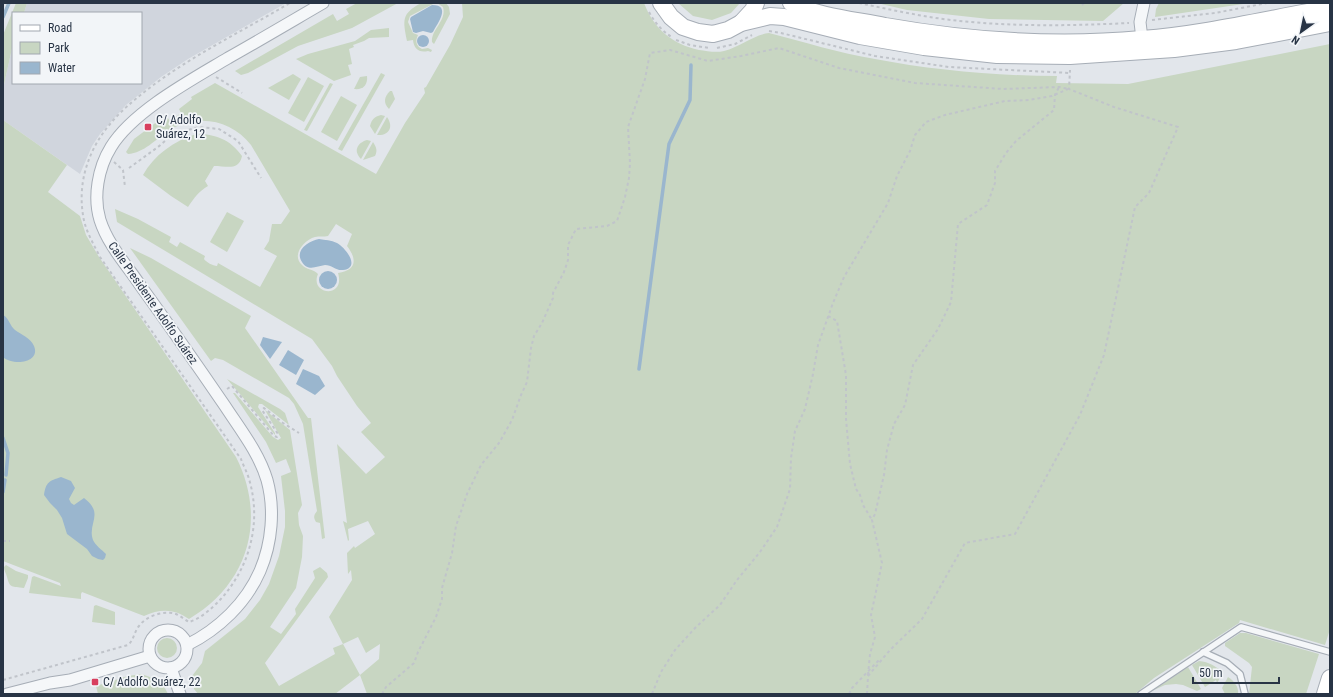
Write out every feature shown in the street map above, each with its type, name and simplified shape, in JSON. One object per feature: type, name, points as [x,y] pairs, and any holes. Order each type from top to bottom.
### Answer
[{"type":"main road","points":[[741,23],[753,10],[756,3]]},
{"type":"main road","points":[[791,3],[801,8],[859,21],[927,33],[989,40],[1042,43],[1142,39],[1222,29],[1330,8]]},
{"type":"main road","points":[[658,5],[683,27],[698,32],[713,34],[728,30],[741,23],[770,16],[784,17],[860,36],[924,47],[997,55],[1070,56],[1174,49],[1236,41],[1330,23]]},
{"type":"main road","points":[[1325,694],[1330,678]]},
{"type":"street","name":"Calle Presidente Adolfo Suárez","points":[[187,645],[209,631],[228,616],[239,605],[256,579],[263,564],[270,540],[272,516],[267,480],[259,459],[247,439],[110,244],[100,218],[98,204],[100,170],[112,145],[129,125],[168,95],[207,70],[324,3]]},
{"type":"street","points":[[1142,39],[1140,22],[1144,3]]},
{"type":"street","points":[[162,630],[175,630],[185,639],[187,645],[186,657],[177,666],[171,668],[164,668],[158,665],[150,656],[149,643],[156,633],[162,630]]},
{"type":"street","points":[[7,694],[50,683],[70,680],[150,656]]},
{"type":"street","points":[[171,668],[180,694]]},
{"type":"lane","points":[[1141,694],[1241,627],[1330,652]]},
{"type":"lane","points":[[1203,652],[1227,663],[1240,674],[1245,694]]},
{"type":"path","points":[[859,3],[938,18],[1008,24],[1061,25],[1140,22],[1215,13],[1267,3]]},
{"type":"path","points":[[658,5],[654,20],[665,32],[678,41],[690,45],[704,48],[721,48],[735,44],[753,35]]},
{"type":"path","points":[[766,31],[781,33],[875,56],[949,67],[1070,73]]},
{"type":"path","points":[[382,694],[386,687],[414,663],[436,617],[442,599],[442,588],[452,553],[456,526],[467,494],[481,465],[499,443],[512,420],[527,382],[534,336],[542,322],[553,298],[553,293],[564,272],[568,260],[568,245],[576,229],[607,226],[617,221],[625,197],[629,178],[630,163],[628,128],[645,79],[650,53],[670,50],[708,61],[779,48],[839,68],[915,83],[1003,89],[1059,87],[1069,89],[1114,107],[1178,127],[1149,193],[1135,207],[1104,356],[1080,415],[1015,534],[965,543],[922,619],[852,688],[849,694]]},
{"type":"path","points":[[1069,89],[1070,56]]},
{"type":"path","points":[[207,70],[242,93]]},
{"type":"path","points":[[872,520],[876,514],[894,424],[906,405],[913,365],[938,329],[951,302],[958,224],[987,205],[995,183],[995,171],[1006,153],[1016,141],[1054,110],[1055,95],[1059,87]]},
{"type":"path","points":[[652,694],[660,672],[675,650],[696,627],[720,605],[777,527],[790,489],[791,458],[795,431],[805,409],[814,374],[818,345],[828,316],[844,277],[888,204],[897,176],[910,151],[915,135],[926,122],[945,115],[1005,101],[1029,100],[1055,95],[1069,89]]},
{"type":"path","points":[[129,168],[173,134],[199,127],[219,129],[238,141],[261,178]]},
{"type":"path","points":[[106,156],[123,170],[125,187]]},
{"type":"path","points":[[828,316],[837,321],[846,375],[846,419],[850,464],[856,489],[872,520],[882,563],[871,615],[875,637],[870,654],[867,694]]},
{"type":"path","points":[[218,396],[232,386],[274,436],[277,437],[278,434],[262,410],[264,408],[299,433]]},
{"type":"path","points":[[3,541],[10,541]]},
{"type":"path","points":[[3,680],[121,646]]},
{"type":"path","points":[[868,676],[890,650]]},
{"type":"shaded area","points":[[27,3],[286,3],[188,59],[161,77],[126,105],[100,134],[92,146],[80,174],[3,120],[3,89],[12,48],[12,84],[142,84],[142,12],[24,12]]},
{"type":"green space","points":[[16,3],[27,3],[24,12],[12,12]]},
{"type":"green space","points":[[357,3],[398,3],[352,28],[298,46],[248,73],[241,75],[235,71],[333,14],[337,21],[349,14],[346,9]]},
{"type":"green space","points":[[421,3],[435,3],[410,16],[408,22],[413,33],[418,35],[416,41],[417,45],[422,49],[428,48],[432,50],[431,52],[420,51],[414,46],[413,40],[407,41],[404,23],[405,18],[414,7]]},
{"type":"green space","points":[[437,3],[446,3],[449,7],[450,14],[434,44],[432,42],[432,37],[443,17],[444,12],[443,7]]},
{"type":"green space","points":[[462,3],[644,3],[653,20],[665,34],[680,44],[699,50],[721,52],[736,47],[757,36],[769,33],[862,57],[965,72],[1057,76],[1056,83],[1128,84],[1330,44],[1330,629],[1325,645],[1240,620],[1239,623],[1154,678],[1135,694],[367,694],[360,675],[379,659],[380,644],[366,653],[358,637],[343,644],[329,617],[352,580],[351,570],[348,574],[347,553],[354,546],[355,548],[375,534],[368,521],[348,529],[348,541],[343,521],[347,523],[337,444],[366,474],[385,457],[361,432],[371,423],[357,406],[332,366],[312,339],[117,222],[115,209],[138,219],[171,237],[169,242],[177,247],[180,242],[205,256],[204,259],[210,264],[217,266],[218,263],[260,287],[277,256],[264,249],[269,241],[272,224],[281,224],[290,211],[251,145],[234,129],[223,124],[201,121],[179,125],[145,148],[128,154],[126,152],[134,139],[158,121],[159,123],[167,117],[170,121],[181,113],[179,109],[192,99],[191,97],[215,83],[376,174],[405,123],[425,93],[424,88],[450,45],[463,17]],"holes":[[[336,224],[352,234],[347,246],[354,259],[352,267],[344,272],[338,273],[339,281],[337,287],[328,291],[322,290],[318,286],[318,274],[304,267],[299,261],[298,253],[300,248],[307,241],[317,237],[328,236]]]},
{"type":"green space","points":[[678,3],[740,3],[731,13],[712,20],[693,16]]},
{"type":"green space","points":[[877,3],[1124,3],[1103,21],[989,19],[907,10]]},
{"type":"green space","points":[[1159,3],[1250,3],[1155,17],[1156,9]]},
{"type":"green space","points":[[12,13],[12,48],[3,89],[3,35]]},
{"type":"green space","points":[[389,28],[389,37],[369,38],[353,45],[354,47],[349,49],[352,64],[348,65],[351,75],[334,81],[296,59],[308,54],[355,41],[371,30]]},
{"type":"green space","points":[[381,73],[385,75],[342,151],[338,149]]},
{"type":"green space","points":[[293,74],[301,79],[289,100],[268,88]]},
{"type":"green space","points":[[367,76],[367,82],[362,88],[354,89],[360,77]]},
{"type":"green space","points":[[308,77],[324,86],[304,122],[288,113]]},
{"type":"green space","points":[[330,83],[333,84],[307,131],[304,130]]},
{"type":"green space","points":[[390,91],[392,91],[395,99],[389,109],[385,100]]},
{"type":"green space","points":[[341,96],[357,105],[337,141],[321,132]]},
{"type":"green space","points":[[381,115],[385,116],[375,134],[370,126],[374,119]]},
{"type":"green space","points":[[387,117],[390,124],[389,130],[385,134],[377,135]]},
{"type":"green space","points":[[3,120],[67,165],[48,192],[80,216],[86,235],[99,257],[236,457],[245,480],[250,503],[251,526],[247,548],[238,568],[226,588],[210,604],[189,619],[178,613],[168,611],[150,613],[144,616],[82,592],[81,599],[29,593],[32,577],[34,576],[61,586],[60,583],[3,561]]},
{"type":"green space","points":[[196,134],[216,136],[232,145],[242,156],[238,164],[235,166],[214,166],[205,181],[208,186],[197,195],[188,207],[143,175],[153,161],[165,150],[172,145]]},
{"type":"green space","points":[[367,140],[371,141],[361,159],[357,153],[357,148],[361,143]]},
{"type":"green space","points":[[373,142],[376,149],[375,156],[363,160]]},
{"type":"green space","points":[[227,212],[244,221],[227,252],[210,242]]},
{"type":"green space","points":[[130,248],[151,258],[251,316],[245,328],[308,418],[311,418],[325,538],[322,539],[320,523],[316,522],[314,519],[317,511],[303,424],[294,404],[289,398],[223,360],[215,358],[211,361]]},
{"type":"green space","points":[[227,379],[280,409],[285,413],[289,425],[262,404],[259,404],[258,407],[275,435]]},
{"type":"green space","points":[[233,393],[235,393],[273,437],[278,440],[281,438],[265,410],[290,430],[302,505],[298,513],[299,525],[303,536],[302,557],[296,588],[270,627],[281,634],[296,614],[295,609],[315,578],[313,571],[320,567],[327,573],[328,577],[265,663],[279,686],[335,654],[333,648],[343,644],[360,675],[335,694],[198,694],[194,689],[192,676],[202,663],[205,651],[245,619],[260,600],[269,584],[279,556],[285,527],[285,511],[281,476],[291,472],[286,459],[276,463],[266,442]]},
{"type":"green space","points":[[6,565],[16,571],[28,575],[24,588],[14,587],[11,585],[4,570]]},
{"type":"green space","points":[[96,605],[115,612],[115,625],[92,622],[94,606]]},
{"type":"green space","points":[[1240,633],[1246,633],[1319,654],[1306,694],[1249,694],[1252,667],[1249,663],[1225,646],[1225,643]]},
{"type":"green space","points":[[163,638],[171,638],[177,644],[177,652],[171,658],[163,658],[157,652],[157,644]]},
{"type":"green space","points":[[1199,661],[1206,662],[1218,668],[1223,673],[1217,683],[1216,680],[1205,687],[1192,665]]},
{"type":"green space","points":[[1188,667],[1201,689],[1197,691],[1183,685],[1176,684],[1165,685],[1154,690]]},
{"type":"green space","points":[[141,674],[160,683],[168,694],[98,694],[96,686],[128,676]]},
{"type":"green space","points":[[1228,677],[1236,684],[1238,694],[1225,694],[1222,688]]},
{"type":"water","points":[[432,5],[438,6],[442,11],[442,16],[433,32],[413,32],[410,19],[411,17]]},
{"type":"water","points":[[421,35],[425,35],[429,41],[425,47],[421,47],[417,43],[417,39]]},
{"type":"water","points":[[319,239],[332,241],[341,246],[348,253],[351,266],[341,270],[327,265],[310,268],[304,265],[300,258],[301,250],[307,244]]},
{"type":"water","points":[[324,271],[332,271],[337,276],[335,287],[332,289],[324,289],[319,284],[319,276]]},
{"type":"water","points":[[3,315],[7,318],[15,330],[33,343],[35,352],[34,356],[30,359],[19,362],[7,360],[3,357]]},
{"type":"water","points":[[263,337],[282,342],[270,359],[260,345]]},
{"type":"water","points":[[288,350],[304,360],[296,375],[279,365]]},
{"type":"water","points":[[303,369],[319,376],[325,386],[315,395],[296,384]]},
{"type":"water","points":[[61,477],[71,481],[75,488],[69,499],[71,503],[74,505],[84,498],[93,509],[93,540],[106,554],[103,560],[92,556],[87,549],[67,534],[62,518],[44,495],[47,485]]},
{"type":"waterway","points":[[3,17],[9,3]]},
{"type":"waterway","points":[[639,369],[669,144],[690,100],[691,65]]},
{"type":"waterway","points":[[3,438],[8,453],[6,475]]},
{"type":"waterway","points":[[3,492],[5,480]]},
{"type":"place","name":"C/ Adolfo Suárez, 12","points":[[148,127]]},
{"type":"place","name":"C/ Adolfo Suárez, 22","points":[[95,682]]}]
